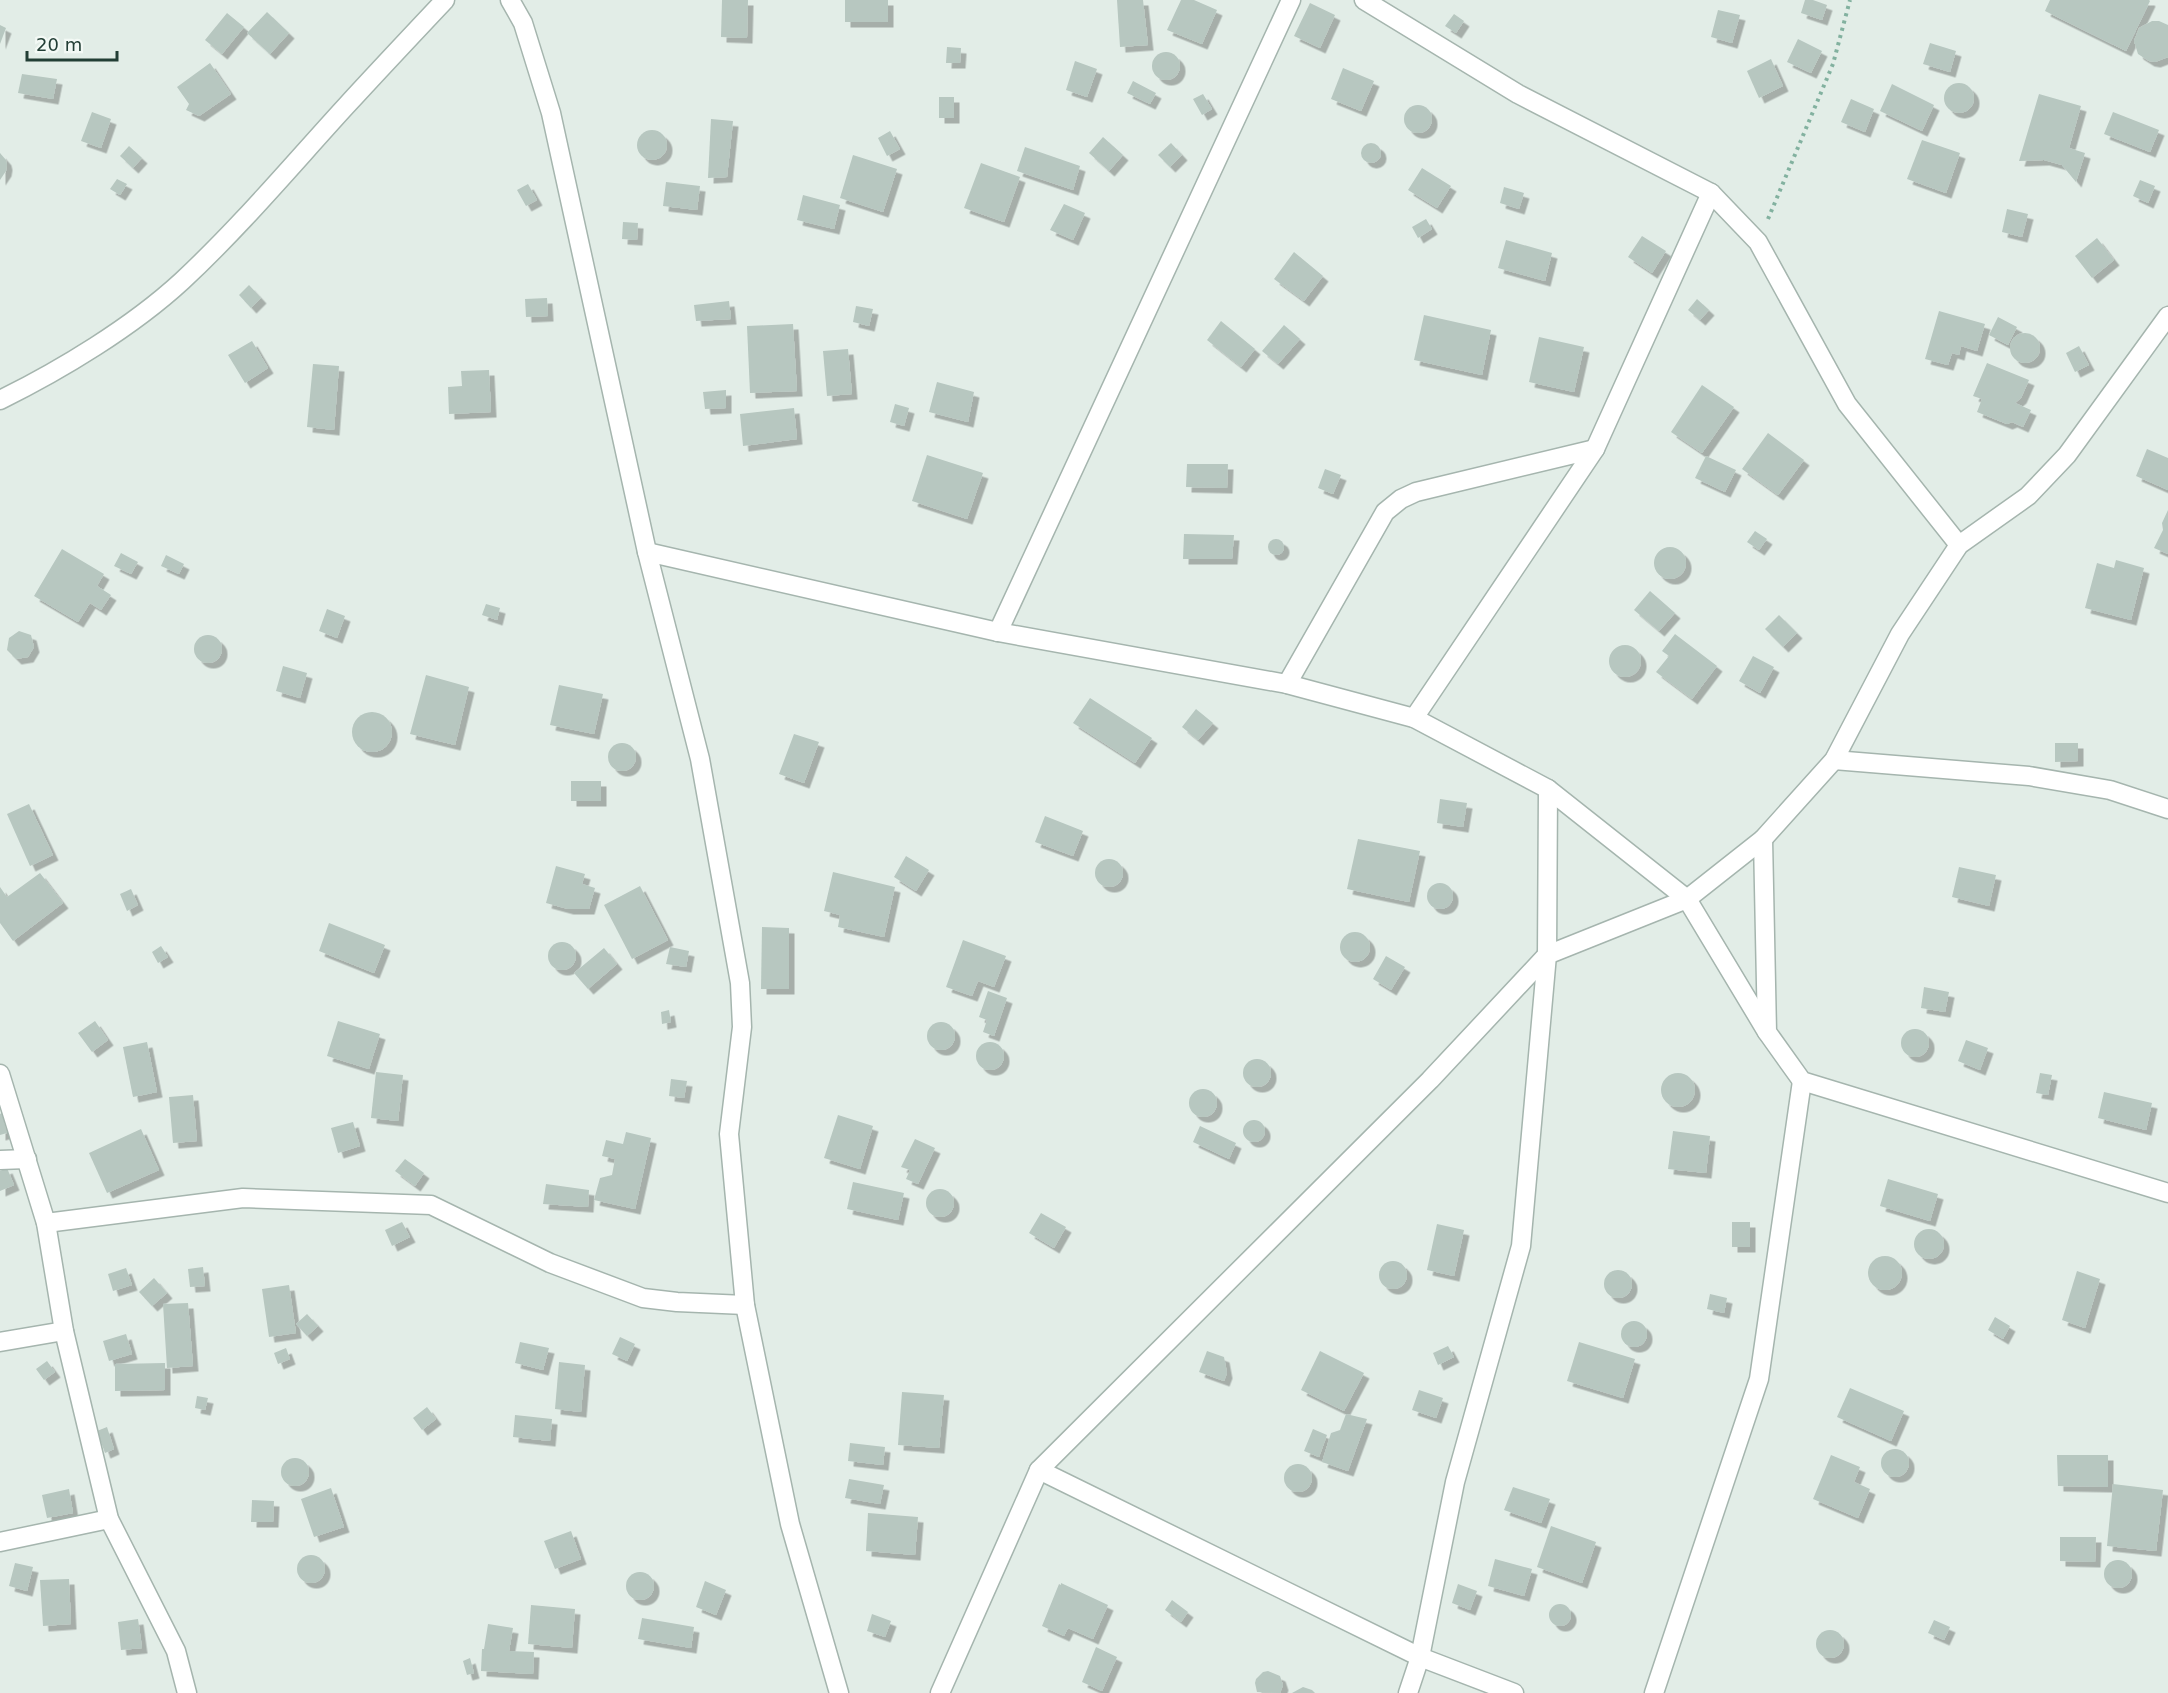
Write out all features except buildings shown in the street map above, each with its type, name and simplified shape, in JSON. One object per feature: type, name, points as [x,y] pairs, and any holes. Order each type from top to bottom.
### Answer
[{"type":"street","points":[[0,400],[26,387],[96,344],[141,314],[180,282],[242,222],[346,105],[446,0]]},
{"type":"street","points":[[510,0],[523,24],[551,113],[646,552],[700,759],[740,983],[742,1027],[729,1134],[745,1305],[790,1524],[839,1693]]},
{"type":"street","points":[[998,632],[1291,0]]},
{"type":"street","points":[[1364,0],[1518,94],[1711,193],[1758,242],[1847,404],[1959,545]]},
{"type":"street","points":[[1414,718],[1595,449],[1711,193]]},
{"type":"street","points":[[940,1693],[1039,1470],[1430,1080],[1547,955],[1687,899],[1763,839],[1834,760],[1900,634],[1959,545],[2028,496],[2067,455],[2168,316]]},
{"type":"street","points":[[1287,684],[1385,512],[1401,499],[1416,492],[1595,449]]},
{"type":"street","points":[[646,552],[998,632],[1287,684],[1414,718],[1548,789],[1687,899],[1767,1032],[1802,1081],[2168,1193]]},
{"type":"street","points":[[1834,760],[2029,776],[2110,790],[2168,809]]},
{"type":"street","points":[[1408,1693],[1419,1657],[1455,1482],[1521,1246],[1547,955],[1548,789]]},
{"type":"street","points":[[1763,839],[1767,1032]]},
{"type":"street","points":[[0,1074],[46,1223],[64,1331],[109,1519],[176,1651],[187,1693]]},
{"type":"street","points":[[1654,1693],[1759,1379],[1802,1081]]},
{"type":"street","points":[[0,1160],[27,1159]]},
{"type":"street","points":[[46,1223],[243,1198],[431,1205],[550,1263],[643,1298],[745,1305]]},
{"type":"street","points":[[0,1342],[64,1331]]},
{"type":"street","points":[[1039,1470],[1419,1657],[1514,1693]]},
{"type":"street","points":[[0,1542],[109,1519]]},
{"type":"path","points":[[1758,242],[1833,64],[1850,0]]}]
